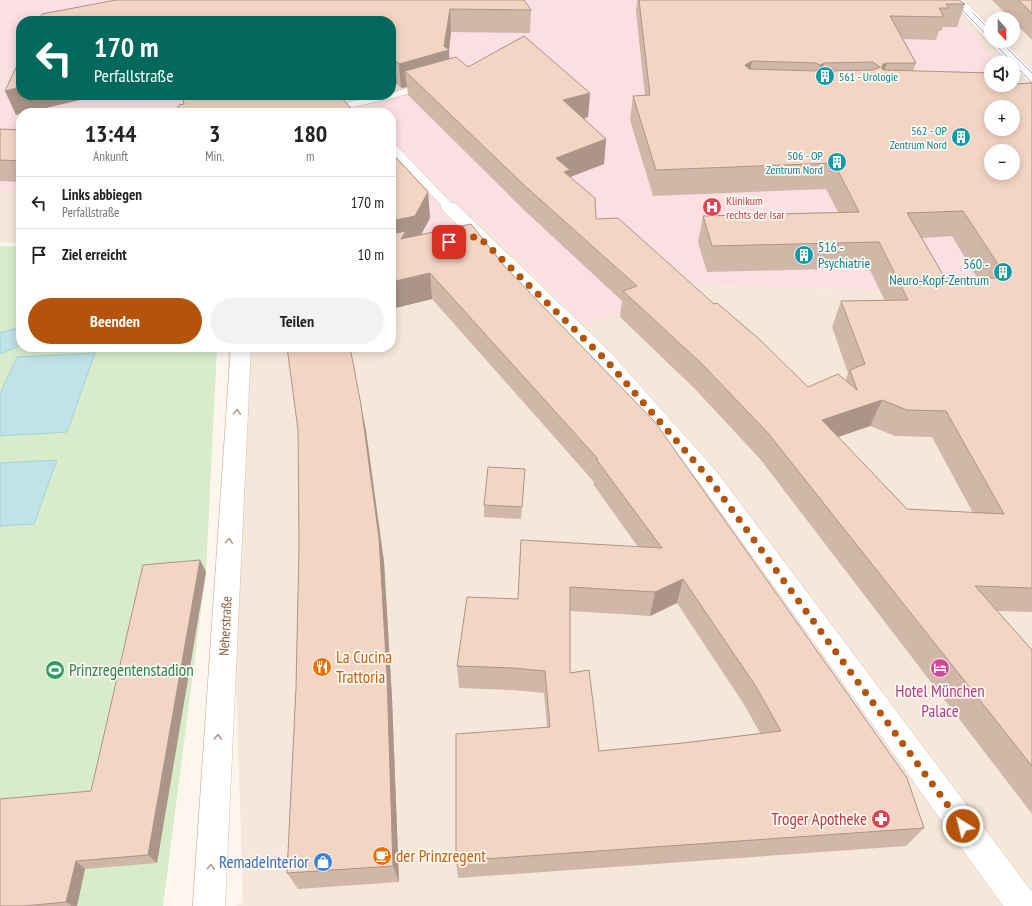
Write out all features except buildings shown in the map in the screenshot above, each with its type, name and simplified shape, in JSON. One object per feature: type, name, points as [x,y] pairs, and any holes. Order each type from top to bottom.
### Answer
[{"type":"street","points":[[961,8],[984,29]]},
{"type":"street","points":[[1003,48],[1032,78]]},
{"type":"street","points":[[449,207],[606,360],[708,477],[1023,906]]},
{"type":"street","points":[[457,240],[478,236]]},
{"type":"street","name":"Neherstraße","points":[[209,906],[241,352]]},
{"type":"lane","points":[[396,94],[433,83]]},
{"type":"lane","points":[[348,100],[356,108]]},
{"type":"lane","points":[[352,104],[371,100]]},
{"type":"lane","points":[[396,151],[449,207]]},
{"type":"shaded area","name":"Klinikum rechts der Isar","points":[[0,0],[943,0],[984,46],[984,48],[993,56],[984,56],[984,92],[1020,92],[1020,87],[1032,100],[1032,390],[971,293],[683,284],[586,326],[481,223],[396,241],[396,108],[16,108],[16,191],[0,191]]},
{"type":"shaded area","points":[[943,0],[1032,0],[1032,100],[1020,87],[1020,56],[993,56],[986,48],[1020,48],[1020,12],[984,12],[984,46]]},
{"type":"shaded area","points":[[0,191],[16,191],[16,243],[0,242]]},
{"type":"shaded area","points":[[481,223],[586,326],[683,284],[971,293],[1032,390],[1032,906],[234,906],[243,904],[231,517],[228,352],[396,352],[396,241]]},
{"type":"green space","points":[[0,246],[16,247],[16,352],[217,352],[206,572],[163,906],[0,906]]},
{"type":"water","points":[[16,328],[16,347],[0,354],[0,333]]},
{"type":"water","points":[[95,353],[67,432],[0,436],[0,394],[17,357]]},
{"type":"water","points":[[57,460],[34,524],[0,526],[0,463]]},
{"type":"tram line","points":[[953,0],[984,33]]},
{"type":"tram line","points":[[973,13],[984,24]]},
{"type":"tram line","points":[[999,48],[1032,83]]},
{"type":"tram line","points":[[1007,48],[1032,73]]},
{"type":"place","name":"561 - Urologie","points":[[825,76]]},
{"type":"place","name":"562 - OP Zentrum Nord","points":[[961,137]]},
{"type":"place","name":"506 - OP Zentrum Nord","points":[[837,162]]},
{"type":"place","name":"Klinikum rechts der Isar","points":[[712,207]]},
{"type":"place","name":"516 - Psychiatrie","points":[[804,255]]},
{"type":"place","name":"560 - Neuro-Kopf-Zentrum","points":[[1003,272]]},
{"type":"place","name":"La Cucina Trattoria","points":[[322,667]]},
{"type":"place","name":"Hotel München Palace","points":[[940,668]]},
{"type":"place","name":"Prinzregentenstadion","points":[[55,670]]},
{"type":"place","name":"Troger Apotheke","points":[[881,819]]},
{"type":"place","name":"der Prinzregent","points":[[382,856]]},
{"type":"place","name":"RemadeInterior","points":[[323,862]]},
{"type":"route","points":[[449,242],[478,236],[606,360],[708,477],[963,826]]}]
